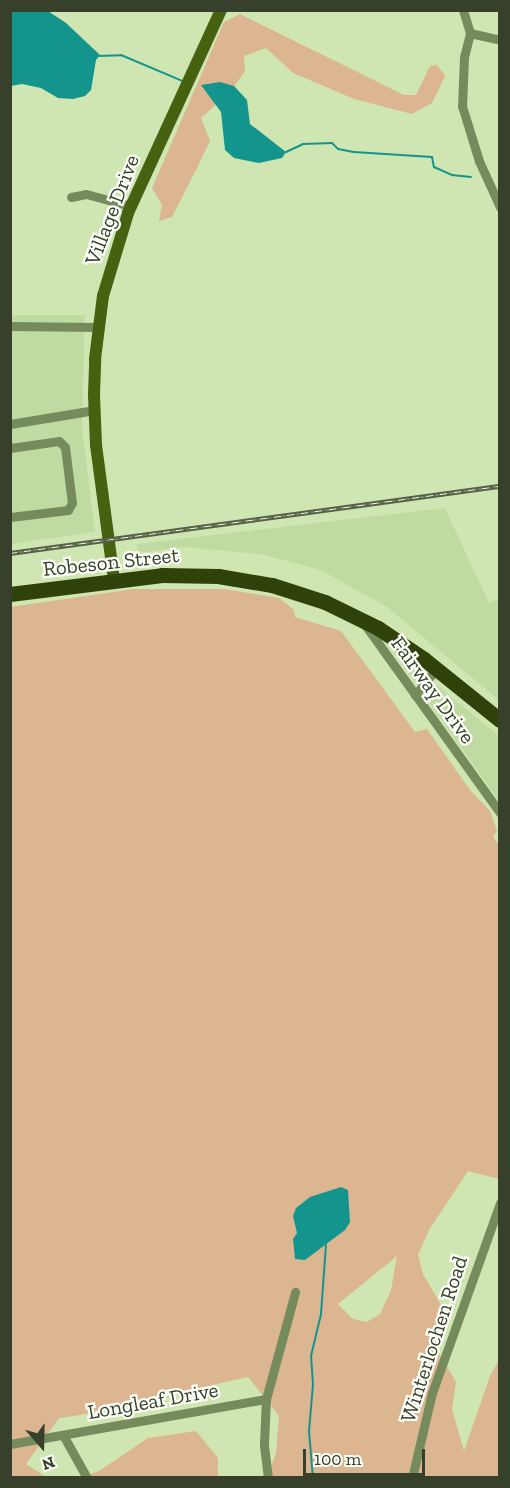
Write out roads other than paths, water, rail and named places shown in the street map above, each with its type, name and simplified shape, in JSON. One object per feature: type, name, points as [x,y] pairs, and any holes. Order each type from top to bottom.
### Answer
[{"type":"main road","name":"Village Drive","points":[[114,580],[96,445],[97,327],[108,273],[131,206],[221,10]]},
{"type":"main road","name":"Robeson Street","points":[[10,594],[114,580],[187,574],[245,580],[299,593],[359,617],[402,643],[500,720]]},
{"type":"street","points":[[463,10],[471,33],[464,57],[462,106],[479,161],[500,207]]},
{"type":"street","points":[[471,33],[500,40]]},
{"type":"street","points":[[71,197],[86,194],[131,206]]},
{"type":"street","points":[[10,326],[97,327]]},
{"type":"street","points":[[10,424],[95,410]]},
{"type":"street","points":[[10,448],[59,441],[65,447],[72,503],[68,510],[10,517]]},
{"type":"street","name":"Fairway Drive","points":[[359,617],[500,813]]},
{"type":"street","points":[[415,695],[436,669]]},
{"type":"street","name":"Winterlochen Road","points":[[412,1478],[421,1430],[432,1393],[500,1203]]},
{"type":"street","points":[[268,1478],[264,1444],[266,1399],[295,1292]]},
{"type":"street","name":"Longleaf Drive","points":[[10,1444],[266,1399]]},
{"type":"street","points":[[63,1435],[87,1478]]},
{"type":"water","points":[[11,10],[48,11],[66,23],[100,55],[96,60],[91,90],[85,96],[73,99],[58,98],[41,88],[22,84],[11,86]]},
{"type":"water","points":[[220,82],[234,86],[247,100],[250,124],[286,152],[282,158],[259,163],[234,158],[225,150],[221,112],[201,85]]},
{"type":"water","points":[[341,1187],[348,1190],[350,1222],[345,1230],[305,1260],[295,1259],[293,1239],[297,1233],[293,1216],[296,1208],[310,1197]]},
{"type":"waterway","points":[[97,56],[121,55],[185,82]]},
{"type":"waterway","points":[[286,152],[303,144],[332,143],[338,149],[354,152],[432,157],[434,167],[452,175],[471,177]]},
{"type":"waterway","points":[[313,1478],[309,1431],[313,1384],[311,1356],[321,1314],[326,1245]]},
{"type":"railway","points":[[10,553],[500,486]]}]
